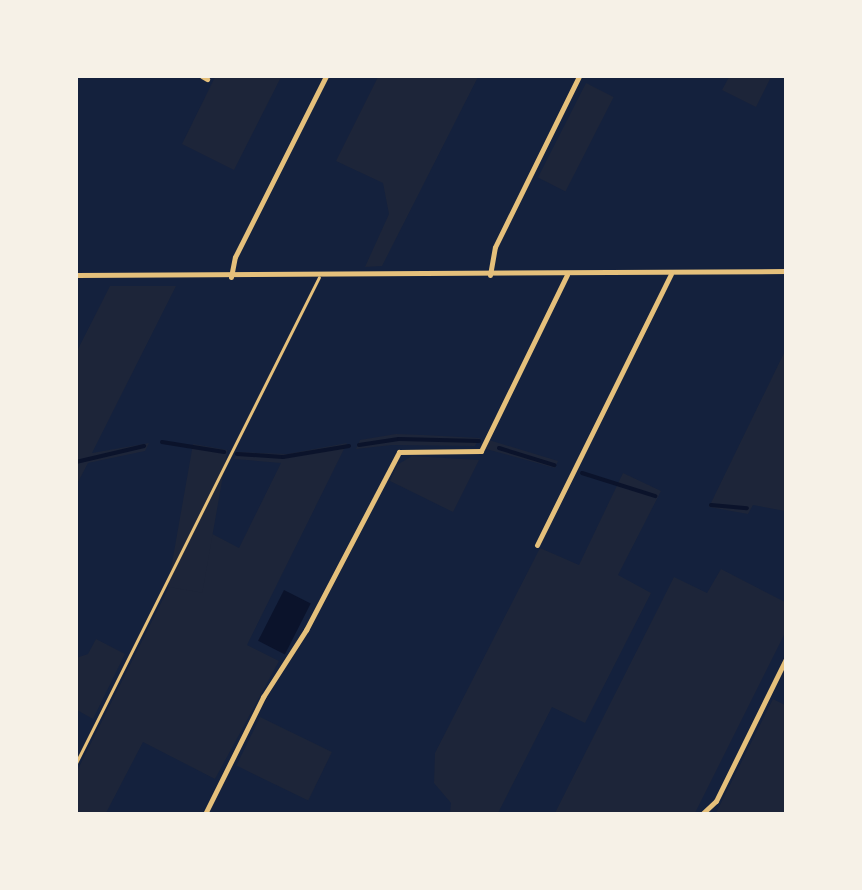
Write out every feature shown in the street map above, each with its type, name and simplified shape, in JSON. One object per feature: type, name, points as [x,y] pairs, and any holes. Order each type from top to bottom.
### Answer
[{"type":"street","points":[[231,277],[235,257],[326,76]]},
{"type":"street","points":[[490,275],[495,247],[579,76]]},
{"type":"street","points":[[76,275],[319,277],[786,271]]},
{"type":"street","points":[[537,545],[671,274]]},
{"type":"street","points":[[205,813],[263,697],[306,630],[399,452],[481,451],[567,275]]},
{"type":"street","points":[[702,813],[716,801],[786,659]]},
{"type":"lane","points":[[76,763],[319,277]]},
{"type":"shaded area","points":[[729,76],[771,77],[756,107],[722,90]]},
{"type":"shaded area","points":[[215,77],[281,77],[234,170],[182,144]]},
{"type":"shaded area","points":[[378,77],[478,77],[382,266],[365,267],[389,214],[383,183],[336,161]]},
{"type":"shaded area","points":[[586,83],[614,97],[565,192],[538,177]]},
{"type":"shaded area","points":[[110,286],[176,286],[92,453],[149,443],[145,451],[88,463],[77,484],[77,351]]},
{"type":"shaded area","points":[[785,351],[785,511],[753,505],[748,514],[709,507]]},
{"type":"shaded area","points":[[396,434],[480,438],[475,446],[392,445],[356,449],[360,440]]},
{"type":"shaded area","points":[[489,440],[558,461],[555,468],[486,449]]},
{"type":"shaded area","points":[[347,443],[247,645],[279,661],[215,779],[143,742],[106,813],[77,813],[77,771],[199,527],[239,548],[281,463],[234,459],[237,452],[287,454]]},
{"type":"shaded area","points":[[193,444],[227,450],[202,593],[168,587]]},
{"type":"shaded area","points":[[412,456],[479,460],[453,512],[390,481],[397,465]]},
{"type":"shaded area","points":[[623,473],[661,491],[618,575],[651,593],[585,723],[552,707],[498,813],[450,813],[451,803],[434,783],[435,753],[540,548],[579,565]]},
{"type":"shaded area","points":[[721,569],[785,602],[785,633],[695,813],[555,813],[674,577],[707,593]]},
{"type":"shaded area","points":[[284,590],[311,604],[285,654],[258,641]]},
{"type":"shaded area","points":[[96,639],[125,654],[93,719],[77,710],[76,658],[88,654]]},
{"type":"shaded area","points":[[773,699],[785,705],[785,813],[716,813]]},
{"type":"shaded area","points":[[260,717],[332,752],[308,801],[236,766]]},
{"type":"waterway","points":[[359,445],[399,439],[479,441]]},
{"type":"waterway","points":[[162,442],[224,452]]},
{"type":"waterway","points":[[76,462],[144,446]]},
{"type":"waterway","points":[[237,454],[283,457],[349,446]]},
{"type":"waterway","points":[[499,448],[554,465]]},
{"type":"waterway","points":[[582,473],[655,496]]},
{"type":"waterway","points":[[711,505],[747,508]]}]
